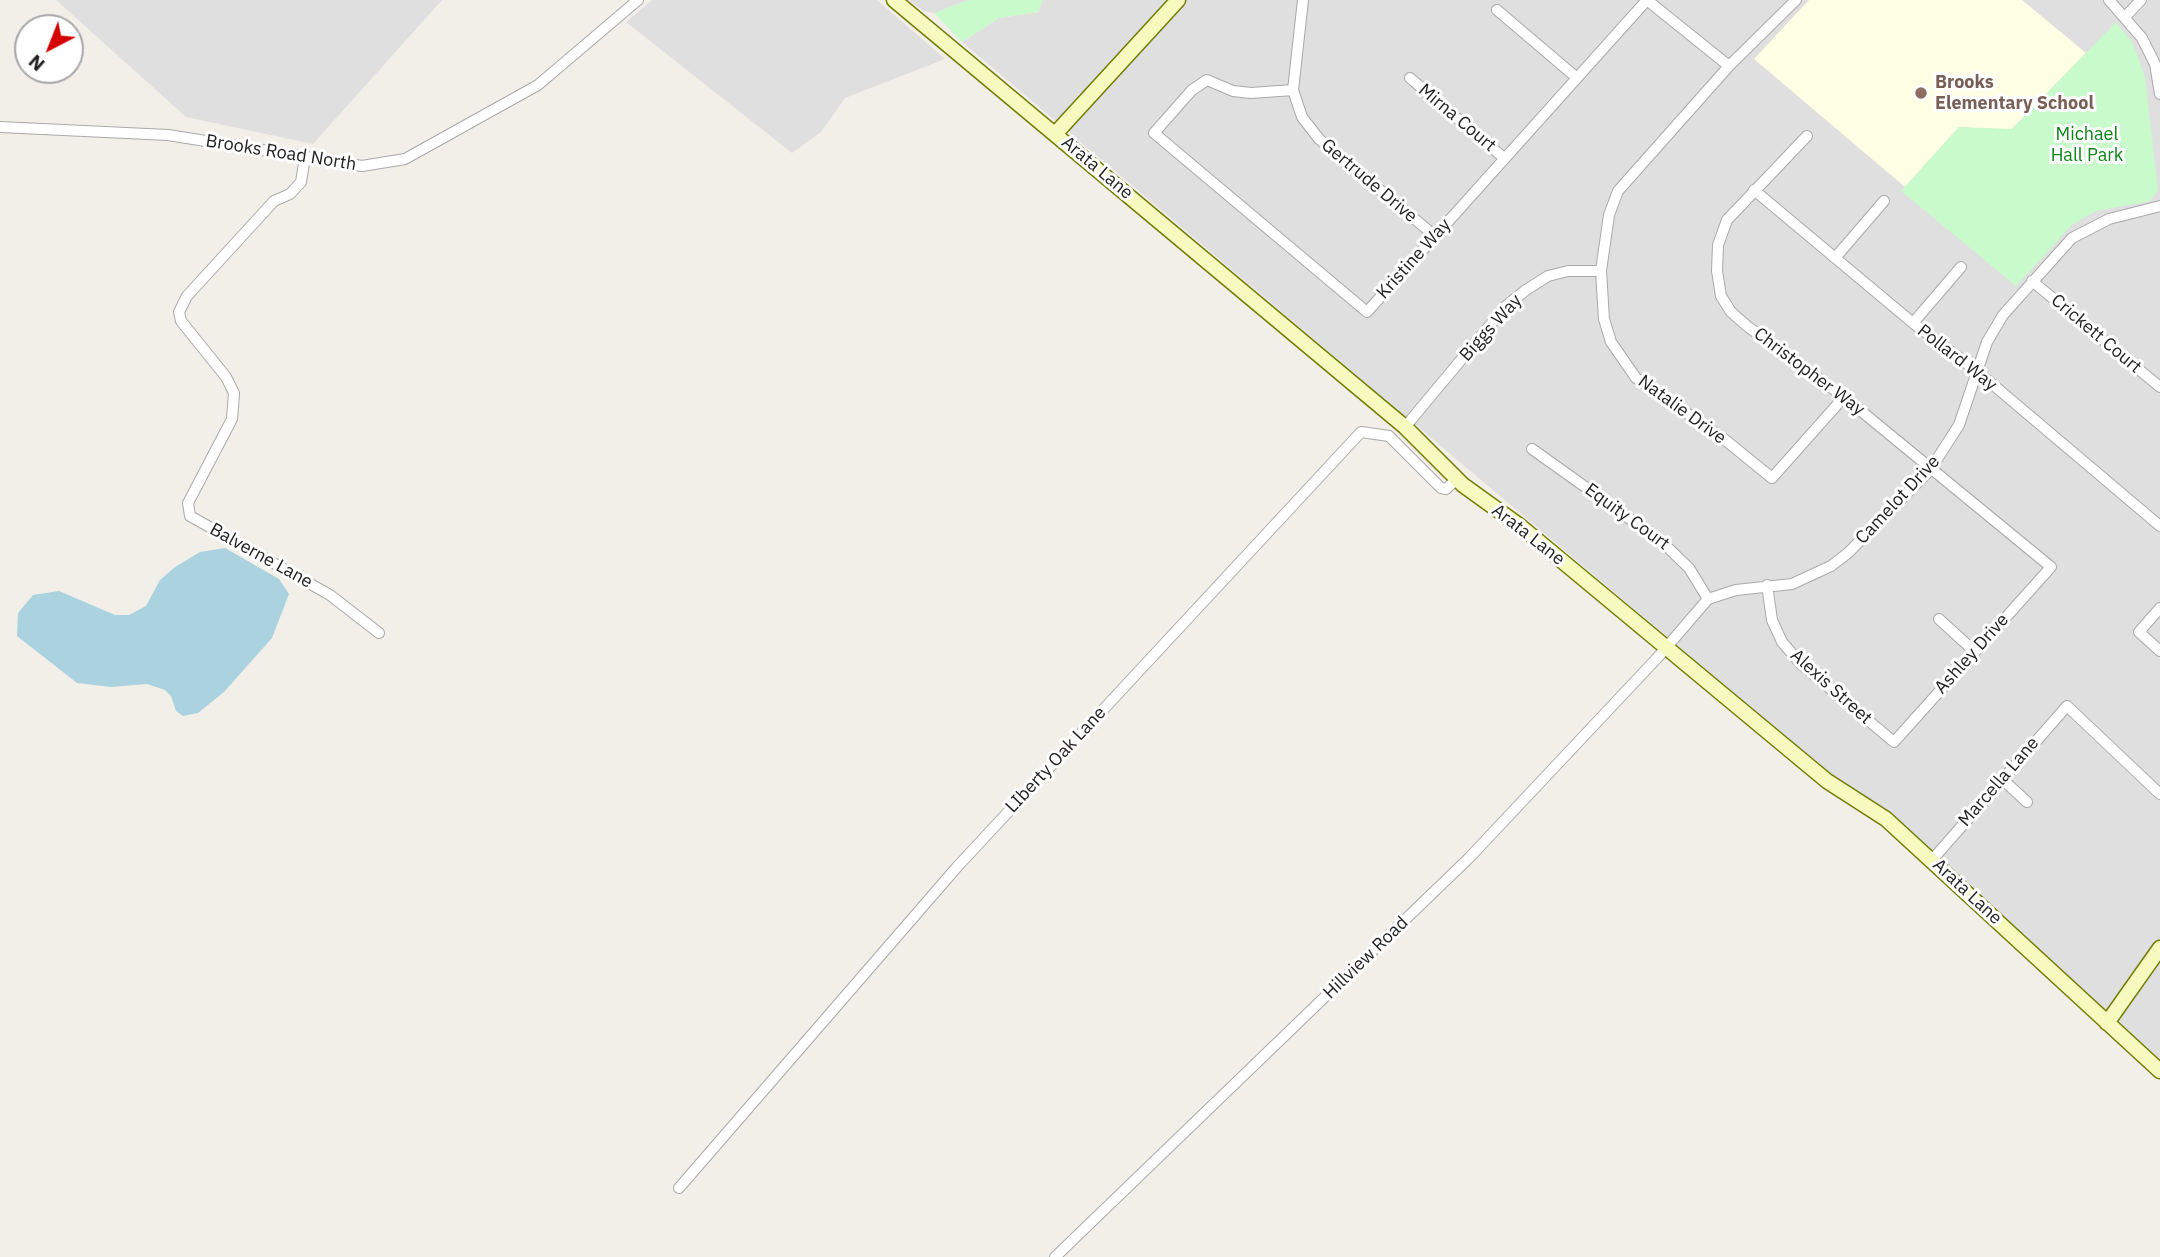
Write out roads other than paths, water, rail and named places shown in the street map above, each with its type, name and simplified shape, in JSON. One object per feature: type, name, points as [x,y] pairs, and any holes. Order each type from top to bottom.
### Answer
[{"type":"street","name":"Brooks Road North","points":[[0,127],[168,135],[362,166],[405,159],[538,85],[638,0]]},
{"type":"street","name":"Arata Lane","points":[[894,0],[1405,427],[1457,479],[1520,526],[1827,781],[1886,819],[2160,1072]]},
{"type":"street","points":[[1056,133],[1178,0]]},
{"type":"street","name":"Gertrude Drive","points":[[1303,0],[1293,90],[1302,117],[1319,139],[1435,236]]},
{"type":"street","points":[[1647,0],[1729,66]]},
{"type":"street","name":"Kristine Way","points":[[1293,90],[1251,93],[1233,91],[1206,80],[1192,90],[1154,133],[1367,312],[1647,0]]},
{"type":"street","name":"Natalie Drive","points":[[1796,0],[1729,66],[1618,191],[1609,215],[1601,271],[1604,319],[1611,342],[1622,362],[1636,378],[1724,439],[1772,478],[1844,397]]},
{"type":"street","points":[[2109,0],[2126,16],[2142,38],[2155,64],[2160,94]]},
{"type":"street","points":[[2126,16],[2141,0]]},
{"type":"street","points":[[1497,10],[1577,78]]},
{"type":"street","name":"Mirna Court","points":[[1410,78],[1504,158]]},
{"type":"street","name":"Christopher Way","points":[[1807,136],[1727,220],[1718,246],[1717,271],[1721,296],[1731,312],[1747,326],[1844,397],[1930,470],[1983,508],[2051,567]]},
{"type":"street","name":"Balverne Lane","points":[[305,157],[301,182],[266,211],[187,296],[179,312],[181,321],[226,377],[234,393],[232,419],[188,503],[190,516],[330,595],[379,633]]},
{"type":"street","name":"Pollard Way","points":[[1755,190],[1913,323],[1978,372],[2160,526]]},
{"type":"street","points":[[1835,258],[1884,201]]},
{"type":"street","name":"Camelot Drive","points":[[1708,599],[1736,590],[1792,584],[1831,566],[1848,553],[1930,470],[1959,425],[1987,342],[2003,316],[2032,281],[2072,237],[2109,219],[2160,206]]},
{"type":"street","points":[[1913,323],[1961,267]]},
{"type":"street","name":"Biggs Way","points":[[1405,427],[1506,306],[1526,290],[1548,276],[1568,271],[1601,271]]},
{"type":"street","name":"Crickett Court","points":[[2032,281],[2160,387]]},
{"type":"street","name":"LIberty Oak Lane","points":[[679,1188],[957,867],[1361,432],[1389,436],[1441,488],[1446,489],[1457,479]]},
{"type":"street","name":"Equity Court","points":[[1532,449],[1661,541],[1689,568],[1708,599]]},
{"type":"street","name":"Ashley Drive","points":[[1894,742],[2051,567]]},
{"type":"street","name":"Alexis Street","points":[[1767,586],[1772,620],[1782,642],[1802,665],[1894,742]]},
{"type":"street","points":[[1666,648],[1708,599]]},
{"type":"street","points":[[2160,608],[2140,632],[2160,651]]},
{"type":"street","points":[[1939,620],[1974,651]]},
{"type":"street","name":"Hillview Road","points":[[1055,1257],[1469,858],[1666,648]]},
{"type":"street","name":"Marcella Lane","points":[[1933,860],[2001,778],[2067,706],[2160,794]]},
{"type":"street","points":[[2001,778],[2027,802]]},
{"type":"street","points":[[2107,1023],[2160,948]]},
{"type":"water","points":[[225,548],[279,579],[289,594],[272,638],[224,692],[198,713],[183,716],[176,711],[171,696],[165,690],[147,684],[111,687],[77,683],[17,636],[18,613],[33,595],[59,591],[115,615],[129,615],[146,606],[160,580],[175,567],[200,552]]},
{"type":"place","name":"Brooks Elementary School","points":[[1921,93]]},
{"type":"park label","name":"Michael Hall Park","points":[[2087,145]]}]
